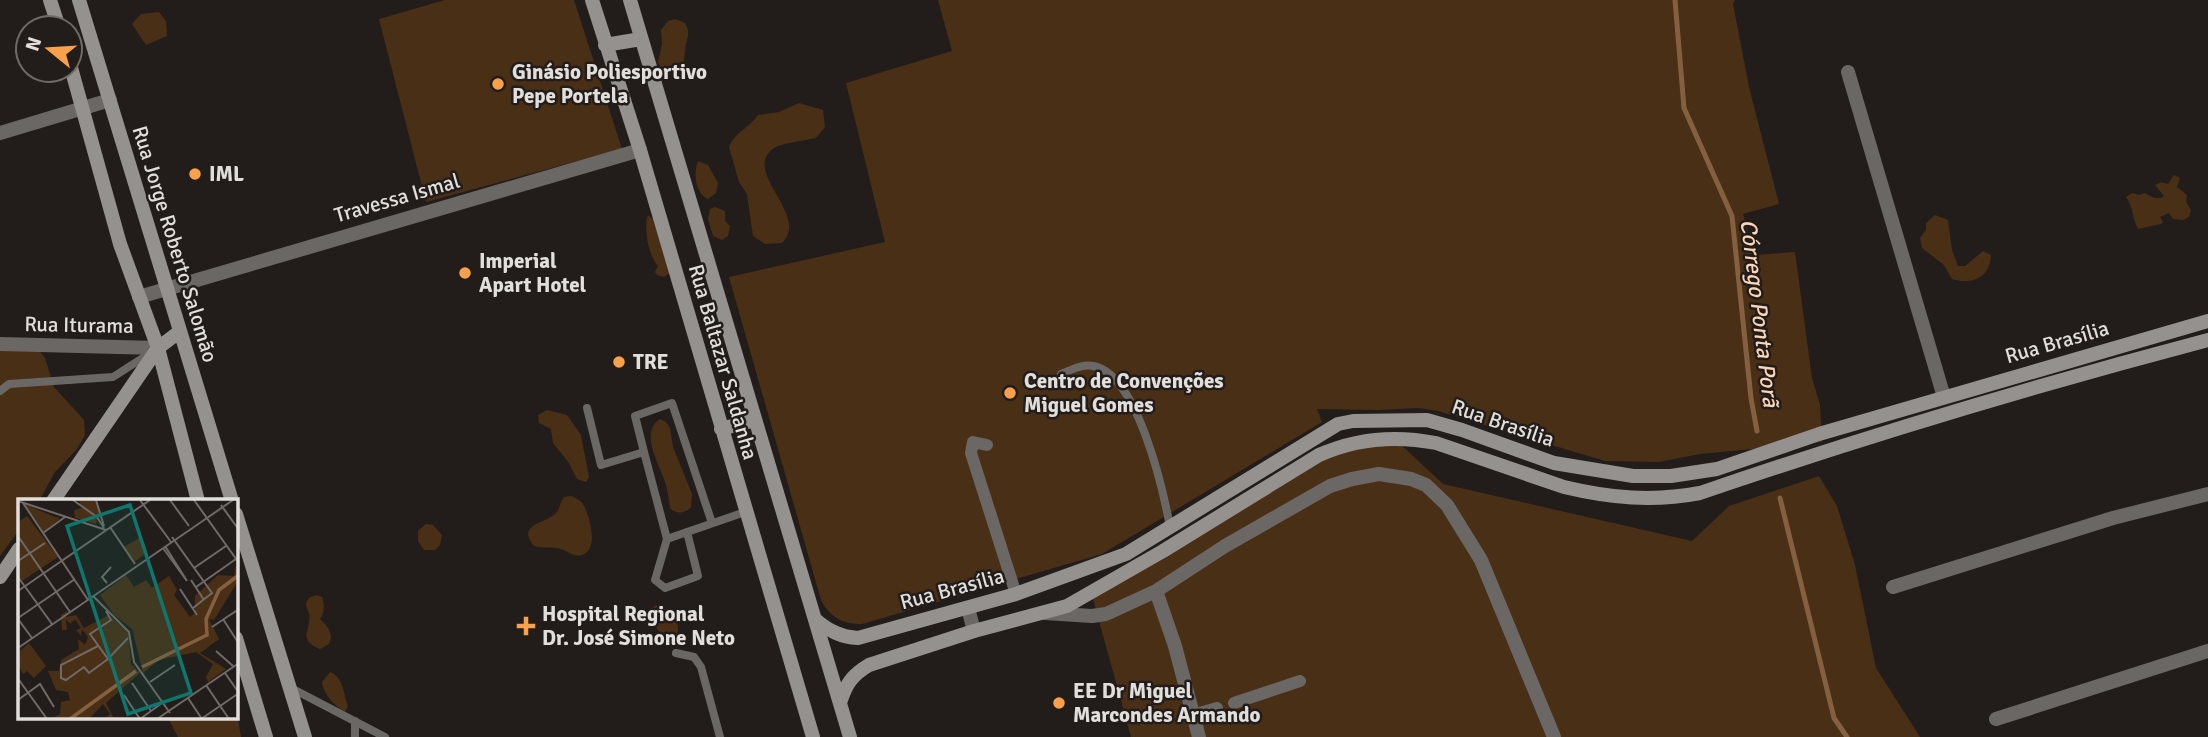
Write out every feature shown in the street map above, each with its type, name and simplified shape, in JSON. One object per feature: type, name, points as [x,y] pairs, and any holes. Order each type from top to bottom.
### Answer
[{"type":"main road","name":"Rua Jorge Roberto Salomão","points":[[79,0],[231,499]]},
{"type":"main road","name":"Rua Baltazar Saldanha","points":[[592,0],[640,150],[813,737]]},
{"type":"main road","name":"Rua Baltazar Saldanha","points":[[630,0],[850,737]]},
{"type":"main road","points":[[605,45],[641,39]]},
{"type":"main road","points":[[76,84],[120,244],[158,348],[197,499]]},
{"type":"main road","name":"Rua Brasília","points":[[816,620],[828,630],[842,636],[859,638],[1016,594],[1126,554],[1338,424],[1353,421],[1427,420],[1554,463],[1654,477],[1717,469],[1819,434],[2208,321]]},
{"type":"main road","points":[[53,499],[158,348],[179,332]]},
{"type":"main road","name":"Rua Brasília","points":[[840,703],[848,680],[869,665],[1067,606],[1163,551],[1319,455],[1365,439],[1417,439],[1436,443],[1586,492],[1636,499],[1678,497],[1700,493],[1843,446],[2208,340]]},
{"type":"main road","points":[[721,429],[755,420]]},
{"type":"main road","points":[[238,520],[305,737]]},
{"type":"main road","points":[[0,577],[18,550]]},
{"type":"main road","points":[[238,645],[266,737]]},
{"type":"street","points":[[1848,72],[1944,397]]},
{"type":"street","points":[[0,133],[110,100]]},
{"type":"street","name":"Travessa Ismal","points":[[139,297],[640,150]]},
{"type":"street","name":"Rua Iturama","points":[[0,344],[158,348]]},
{"type":"street","points":[[987,445],[973,442],[971,453],[1016,594]]},
{"type":"street","points":[[1040,613],[1092,616],[1106,614],[1156,591],[1224,546],[1331,486],[1379,474],[1411,479],[1426,485],[1447,505],[1481,559],[1553,737]]},
{"type":"street","points":[[1892,587],[2113,518],[2208,494]]},
{"type":"street","points":[[1156,591],[1175,646],[1199,737]]},
{"type":"street","points":[[968,608],[974,632]]},
{"type":"street","points":[[1996,719],[2208,651]]},
{"type":"street","points":[[1234,704],[1300,681]]},
{"type":"street","points":[[1194,715],[1217,708]]},
{"type":"lane","points":[[0,391],[9,384],[113,377],[158,348]]},
{"type":"lane","points":[[1060,383],[1061,374],[1089,365],[1097,367],[1120,383],[1135,408],[1164,494],[1170,527]]},
{"type":"lane","points":[[687,532],[698,576],[665,588],[656,580],[667,539],[635,416],[672,403],[712,523]]},
{"type":"lane","points":[[587,408],[601,465],[644,452]]},
{"type":"lane","points":[[667,539],[746,512]]},
{"type":"lane","points":[[676,653],[694,657],[701,667],[720,737]]},
{"type":"lane","points":[[291,688],[385,737]]},
{"type":"lane","points":[[355,721],[355,737]]},
{"type":"shaded area","name":"Ginásio Poliesportivo Pepe Portela","points":[[445,0],[574,0],[622,149],[426,202],[379,19]]},
{"type":"shaded area","points":[[938,0],[1735,0],[1733,4],[1749,87],[1779,204],[1743,214],[1755,255],[1795,252],[1812,378],[1820,405],[1822,442],[1700,454],[1659,462],[1605,461],[1438,411],[1418,408],[1317,409],[1322,422],[1102,554],[862,624],[848,623],[837,618],[821,600],[729,277],[885,242],[846,83],[952,51]]},
{"type":"shaded area","points":[[159,12],[166,21],[167,36],[146,45],[132,24],[141,14]]},
{"type":"shaded area","points":[[675,19],[685,23],[688,34],[682,67],[676,74],[671,74],[663,72],[658,62],[662,44],[661,30],[668,21]]},
{"type":"shaded area","points":[[799,103],[823,110],[825,127],[817,137],[774,148],[766,158],[765,169],[788,220],[789,232],[782,243],[765,244],[753,236],[747,194],[739,182],[729,147],[735,137],[758,115],[779,112]]},
{"type":"shaded area","points":[[698,161],[708,165],[718,183],[716,193],[708,199],[700,192],[696,183]]},
{"type":"shaded area","points":[[2174,175],[2180,178],[2177,187],[2187,195],[2186,202],[2191,210],[2189,217],[2183,220],[2173,219],[2169,213],[2160,217],[2163,222],[2161,224],[2138,229],[2126,197],[2132,193],[2145,193],[2161,198],[2164,196],[2155,185],[2161,182],[2168,184]]},
{"type":"shaded area","points":[[715,207],[725,211],[725,221],[730,226],[728,236],[722,240],[713,236],[708,219],[710,209]]},
{"type":"shaded area","points":[[648,215],[653,219],[670,273],[664,277],[655,272],[658,266],[652,256],[647,234]]},
{"type":"shaded area","points":[[1935,215],[1948,220],[1952,250],[1958,266],[1965,266],[1983,251],[1991,255],[1987,269],[1979,278],[1966,281],[1952,279],[1944,265],[1922,248],[1920,238],[1926,230],[1926,223]]},
{"type":"shaded area","points":[[0,338],[35,345],[45,358],[54,387],[84,420],[85,435],[77,449],[55,472],[40,499],[18,499],[18,531],[0,556]]},
{"type":"shaded area","points":[[547,410],[567,415],[581,435],[589,477],[586,482],[577,479],[569,463],[553,443],[551,429],[539,423],[538,415]]},
{"type":"shaded area","points":[[660,419],[670,428],[673,447],[692,494],[691,507],[683,512],[670,508],[666,485],[653,450],[651,433]]},
{"type":"shaded area","points":[[1398,442],[1443,484],[1692,541],[1729,506],[1819,476],[1837,506],[1855,565],[1876,668],[1920,737],[1131,737],[1093,599],[1335,452]]},
{"type":"shaded area","points":[[571,496],[582,503],[589,518],[592,540],[587,552],[576,556],[558,548],[534,546],[528,533],[531,528],[553,516],[564,497]]},
{"type":"shaded area","points":[[426,524],[433,525],[442,535],[440,545],[435,550],[424,550],[418,541],[418,531]]},
{"type":"shaded area","points":[[316,595],[322,597],[324,609],[320,619],[328,628],[331,637],[329,644],[320,649],[307,638],[309,614],[306,603]]},
{"type":"shaded area","points":[[656,605],[671,612],[677,621],[678,632],[674,640],[663,640],[648,611]]},
{"type":"shaded area","points":[[330,672],[338,678],[342,686],[348,706],[345,712],[330,699],[323,686],[322,682]]},
{"type":"shaded area","points":[[238,719],[241,737],[178,737],[169,720]]},
{"type":"waterway","name":"Córrego Ponta Porã","points":[[1675,0],[1684,108],[1732,216],[1751,398],[1757,431]]},
{"type":"waterway","name":"Córrego Ponta Porã","points":[[1780,498],[1834,718],[1847,737]]},
{"type":"place","name":"Ginásio Poliesportivo Pepe Portela","points":[[498,84]]},
{"type":"place","name":"IML","points":[[195,174]]},
{"type":"place","name":"Imperial Apart Hotel","points":[[465,273]]},
{"type":"place","name":"TRE","points":[[619,362]]},
{"type":"place","name":"Centro de Convenções Miguel Gomes","points":[[1010,393]]},
{"type":"place","name":"Hospital Regional Dr. José Simone Neto","points":[[526,626]]},
{"type":"place","name":"EE Dr Miguel Marcondes Armando","points":[[1059,703]]}]
